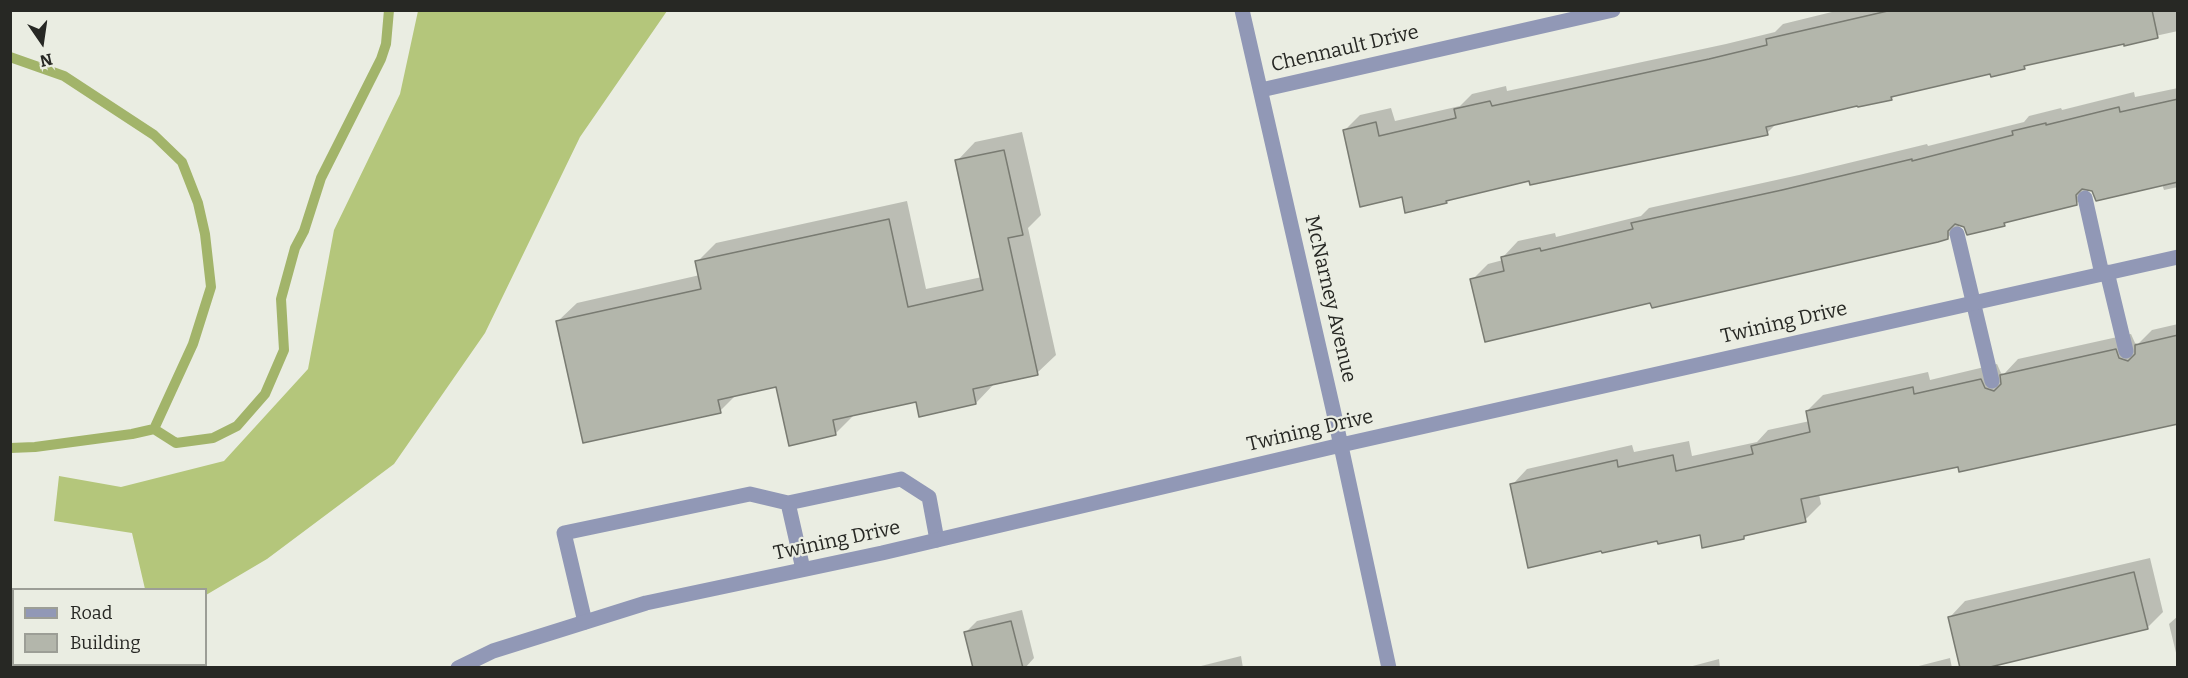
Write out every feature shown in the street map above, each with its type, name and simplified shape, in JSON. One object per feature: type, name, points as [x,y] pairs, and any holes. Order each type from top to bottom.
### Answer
[{"type":"street","name":"McNarney Avenue","points":[[1242,10],[1389,668]]},
{"type":"street","name":"Chennault Drive","points":[[1261,90],[1613,10]]},
{"type":"street","points":[[2085,198],[2126,351]]},
{"type":"street","points":[[1958,234],[1992,381]]},
{"type":"street","name":"Twining Drive","points":[[458,668],[493,651],[646,603],[937,540],[1341,445],[2178,257]]},
{"type":"street","points":[[585,622],[564,532],[750,494],[788,503],[901,479],[929,496],[937,540]]},
{"type":"street","points":[[788,503],[803,569]]},
{"type":"green space","points":[[418,11],[667,11],[580,137],[485,333],[394,464],[267,559],[207,594],[207,588],[145,588],[132,533],[54,521],[59,476],[121,487],[224,461],[308,369],[334,230],[400,94]]},
{"type":"building","points":[[1892,10],[2152,10],[2158,38],[2024,66],[2025,69],[1991,77],[1990,74],[1891,97],[1892,100],[1766,127],[1768,135],[1530,185],[1529,181],[1405,213],[1402,197],[1360,207],[1343,130],[1376,122],[1379,136],[1456,118],[1454,109],[1490,101],[1492,106],[1709,59],[1767,45],[1766,39]]},
{"type":"building","points":[[2178,99],[2178,182],[2096,201],[2092,191],[2082,189],[2076,195],[2077,205],[2004,223],[2005,226],[1967,235],[1964,227],[1955,224],[1948,231],[1948,239],[1938,242],[1652,308],[1650,303],[1485,342],[1470,279],[1504,271],[1501,257],[1540,248],[1541,251],[1633,229],[1631,223],[1912,159],[1912,161],[2013,135],[2012,131],[2046,123],[2046,125],[2119,107],[2120,112]]},
{"type":"building","points":[[1004,150],[1023,235],[1008,238],[1038,375],[973,389],[976,404],[919,417],[916,402],[833,420],[836,435],[789,446],[776,387],[718,400],[721,413],[583,443],[556,321],[701,289],[695,261],[889,219],[908,307],[983,290],[955,160]]},
{"type":"building","points":[[2178,335],[2178,424],[1959,472],[1958,467],[1801,499],[1806,522],[1744,536],[1744,539],[1702,548],[1700,535],[1658,544],[1657,541],[1602,553],[1601,551],[1528,568],[1510,484],[1617,460],[1618,467],[1673,455],[1676,471],[1753,454],[1751,446],[1810,432],[1806,411],[1913,387],[1914,394],[1981,379],[1985,388],[1994,391],[2001,384],[2000,375],[2116,349],[2119,358],[2128,361],[2135,354],[2135,345]]},
{"type":"building","points":[[2134,572],[2148,629],[1986,668],[1960,668],[1948,617]]},
{"type":"building","points":[[1011,621],[1023,668],[973,668],[964,632]]},
{"type":"waterway","points":[[154,429],[176,443],[213,438],[237,426],[265,394],[284,350],[281,299],[295,248],[304,231],[321,178],[381,59],[386,44],[389,10]]},
{"type":"waterway","points":[[10,57],[64,76],[154,135],[182,162],[198,203],[205,234],[211,287],[193,344],[154,429]]},
{"type":"waterway","points":[[10,448],[35,447],[154,429]]}]
